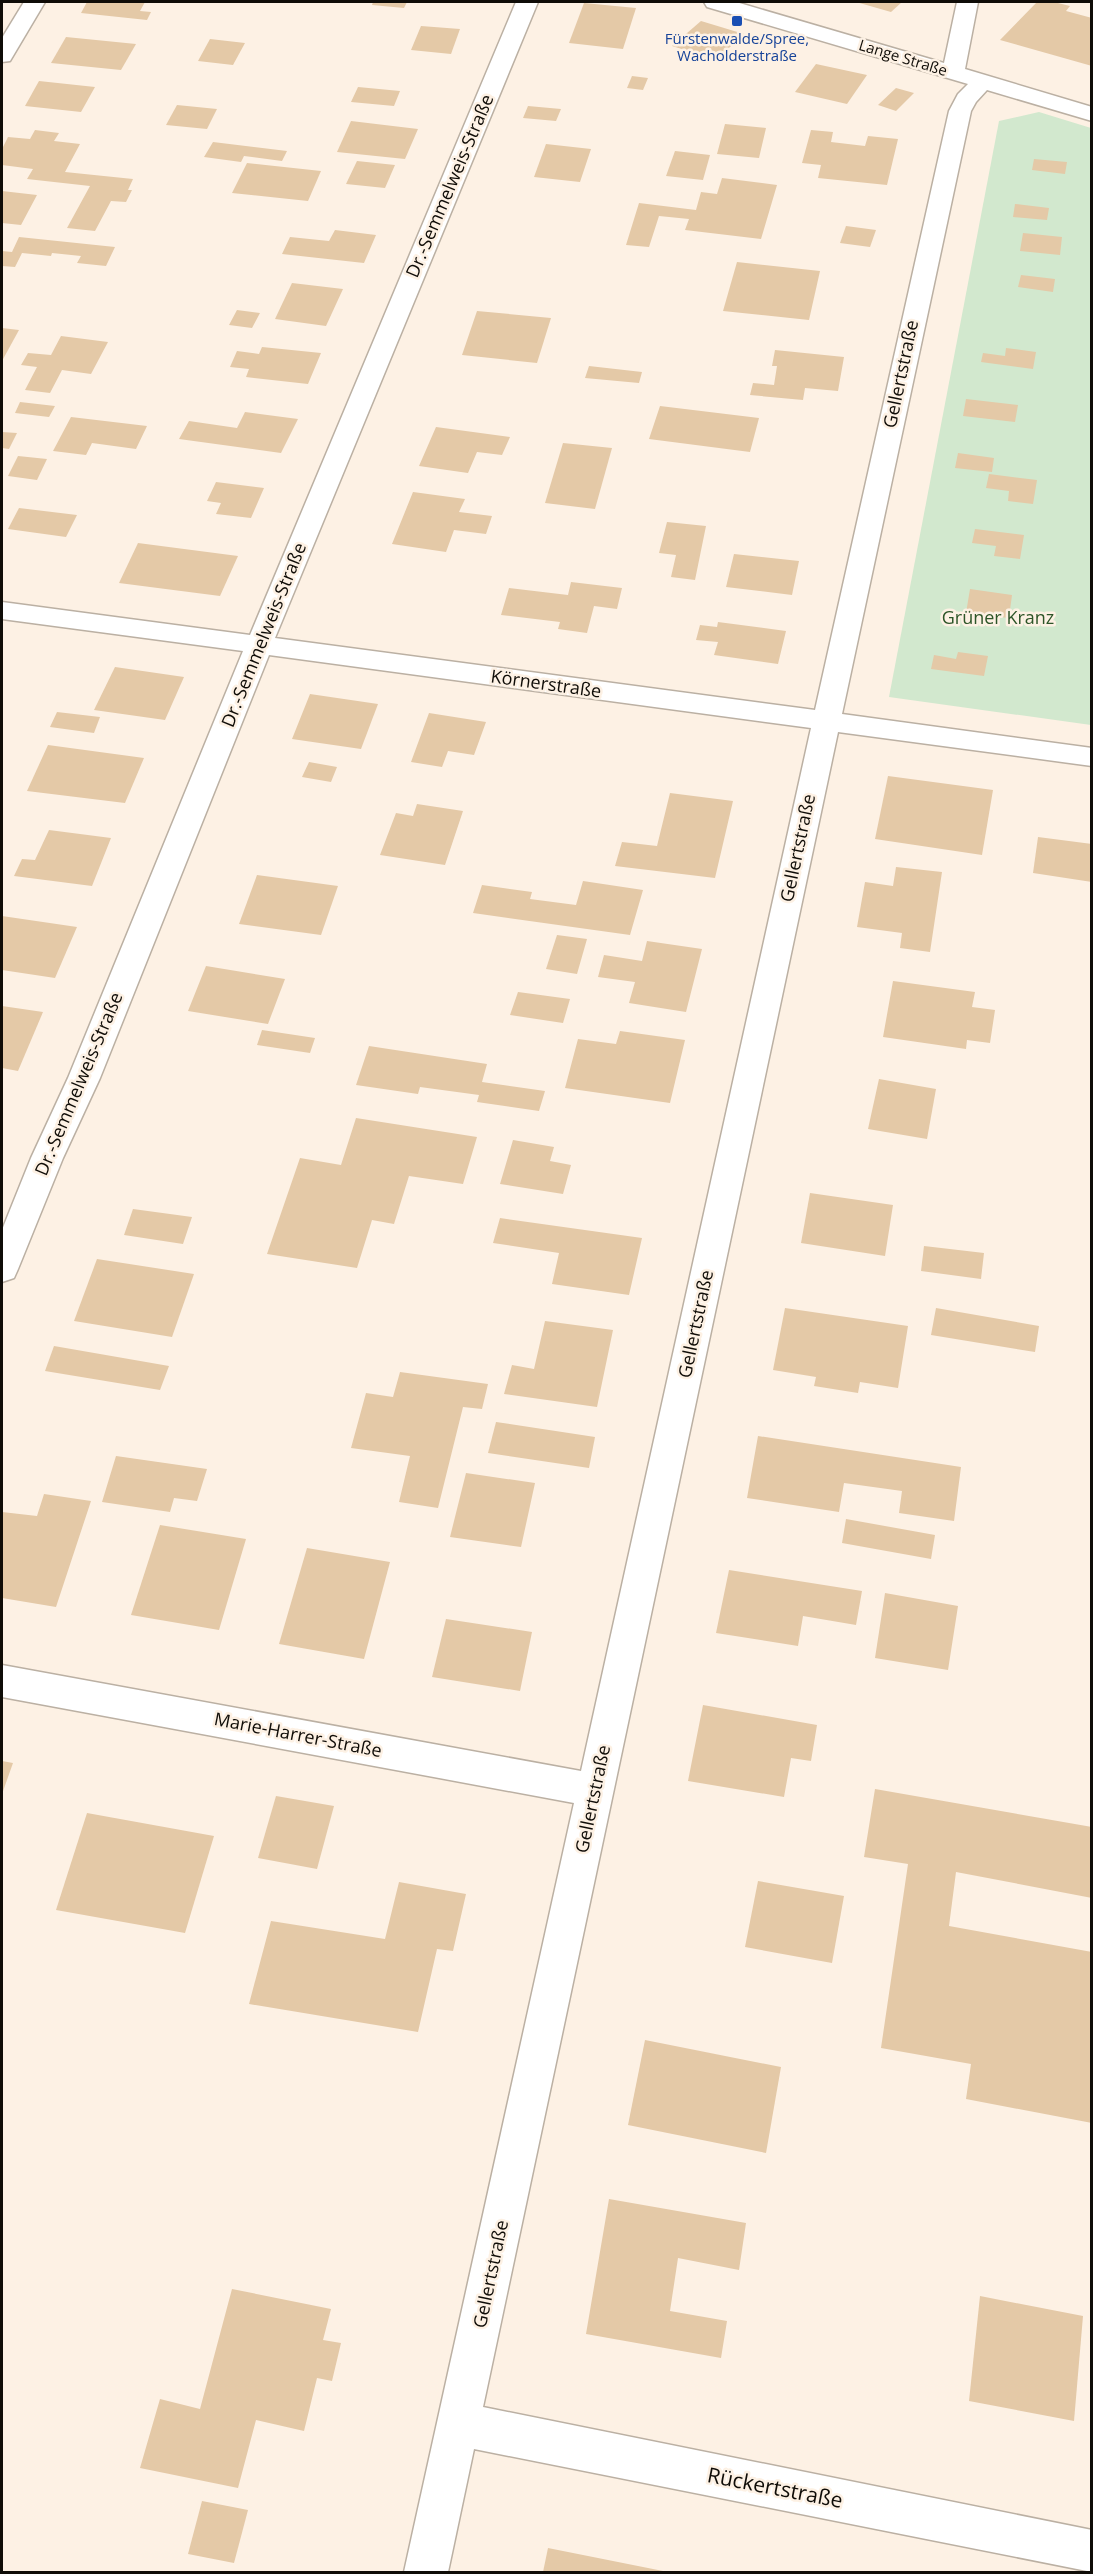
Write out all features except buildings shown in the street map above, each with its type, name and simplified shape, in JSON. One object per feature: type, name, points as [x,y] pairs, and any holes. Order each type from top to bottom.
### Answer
[{"type":"street","points":[[2,56],[34,2]]},
{"type":"street","name":"Dr.-Semmelweis-Straße","points":[[2,1269],[47,1158],[84,1078],[259,645],[527,2]]},
{"type":"street","name":"Lange Straße","points":[[714,2],[1092,114]]},
{"type":"street","points":[[968,2],[968,78]]},
{"type":"street","name":"Gellertstraße","points":[[426,2572],[825,721],[960,111],[966,99],[968,78]]},
{"type":"street","name":"Körnerstraße","points":[[2,610],[1092,757]]},
{"type":"street","name":"Marie-Harrer-Straße","points":[[2,1681],[595,1790]]},
{"type":"street","name":"Rückertstraße","points":[[458,2424],[1092,2552]]},
{"type":"green space","name":"Grüner Kranz","points":[[1039,112],[1091,128],[1091,725],[889,697],[999,121]]},
{"type":"place","name":"Fürstenwalde/Spree, Wacholderstraße","points":[[737,21]]}]
